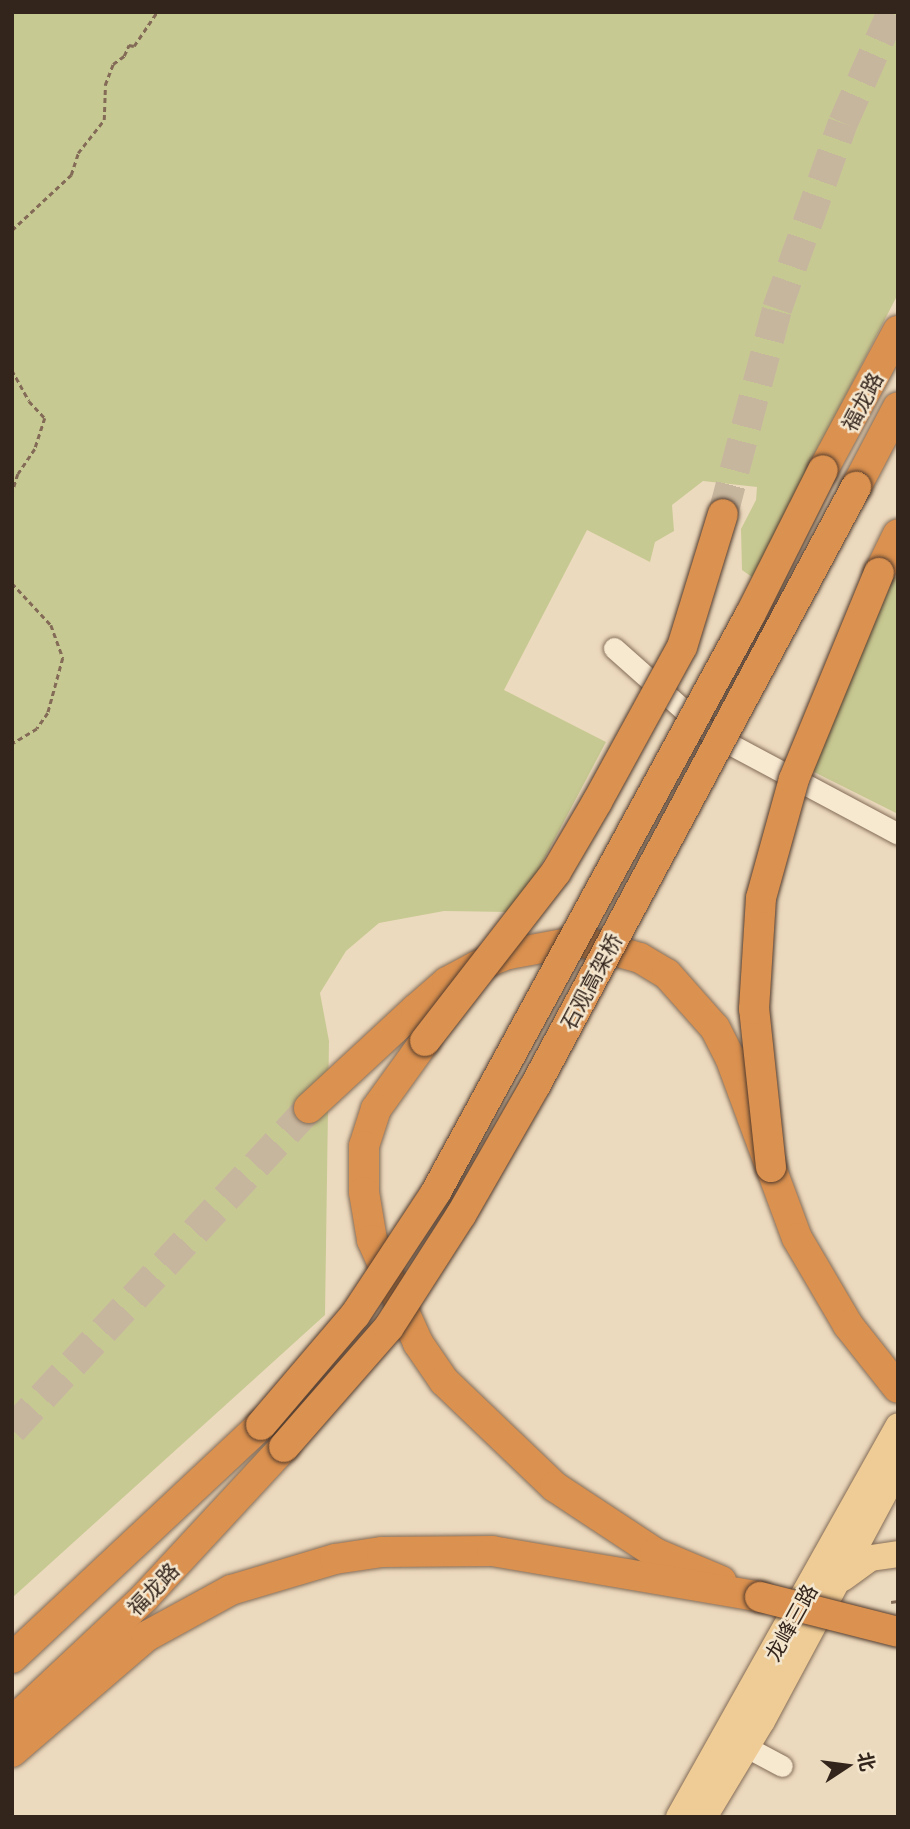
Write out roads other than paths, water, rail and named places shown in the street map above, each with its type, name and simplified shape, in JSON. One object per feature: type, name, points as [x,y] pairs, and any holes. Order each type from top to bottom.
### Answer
[{"type":"highway","name":"福龙路","points":[[823,470],[898,331]]},
{"type":"highway","name":"福龙路","points":[[856,487],[898,407]]},
{"type":"highway","name":"石观高架桥","points":[[261,1424],[355,1315],[436,1192],[737,638],[823,470]]},
{"type":"highway","name":"石观高架桥","points":[[285,1447],[389,1326],[468,1204],[856,487]]},
{"type":"highway","points":[[723,514],[682,647],[597,802],[556,872],[425,1041],[376,1109],[364,1146],[364,1192],[373,1240],[394,1295],[444,1381],[527,1463],[620,1532],[655,1553],[760,1597]]},
{"type":"highway","points":[[771,1167],[754,1009],[761,898],[794,779],[879,573],[898,534]]},
{"type":"highway","points":[[309,1108],[447,982],[499,958],[555,944],[580,942],[640,958],[667,974],[694,1000],[730,1057],[797,1238],[827,1292],[898,1388]]},
{"type":"highway","name":"福龙路","points":[[12,1658],[261,1424]]},
{"type":"highway","name":"福龙路","points":[[12,1722],[144,1598],[285,1447]]},
{"type":"highway","points":[[12,1752],[147,1636],[230,1590],[335,1559],[403,1551],[492,1552],[760,1597],[898,1632]]},
{"type":"main road","name":"龙峰三路","points":[[679,1817],[736,1741],[832,1590],[898,1426]]},
{"type":"main road","points":[[862,1514],[890,1503],[898,1467]]},
{"type":"main road","name":"龙峰三路","points":[[704,1817],[736,1741],[862,1514]]},
{"type":"main road","points":[[862,1514],[898,1540]]},
{"type":"main road","points":[[832,1590],[852,1568],[871,1558],[898,1554]]},
{"type":"street","points":[[614,649],[711,734],[898,834]]},
{"type":"street","points":[[736,1741],[782,1766]]},
{"type":"tunnel","points":[[723,514],[777,309],[843,123],[892,12]]},
{"type":"tunnel","points":[[12,1430],[309,1108]]}]
